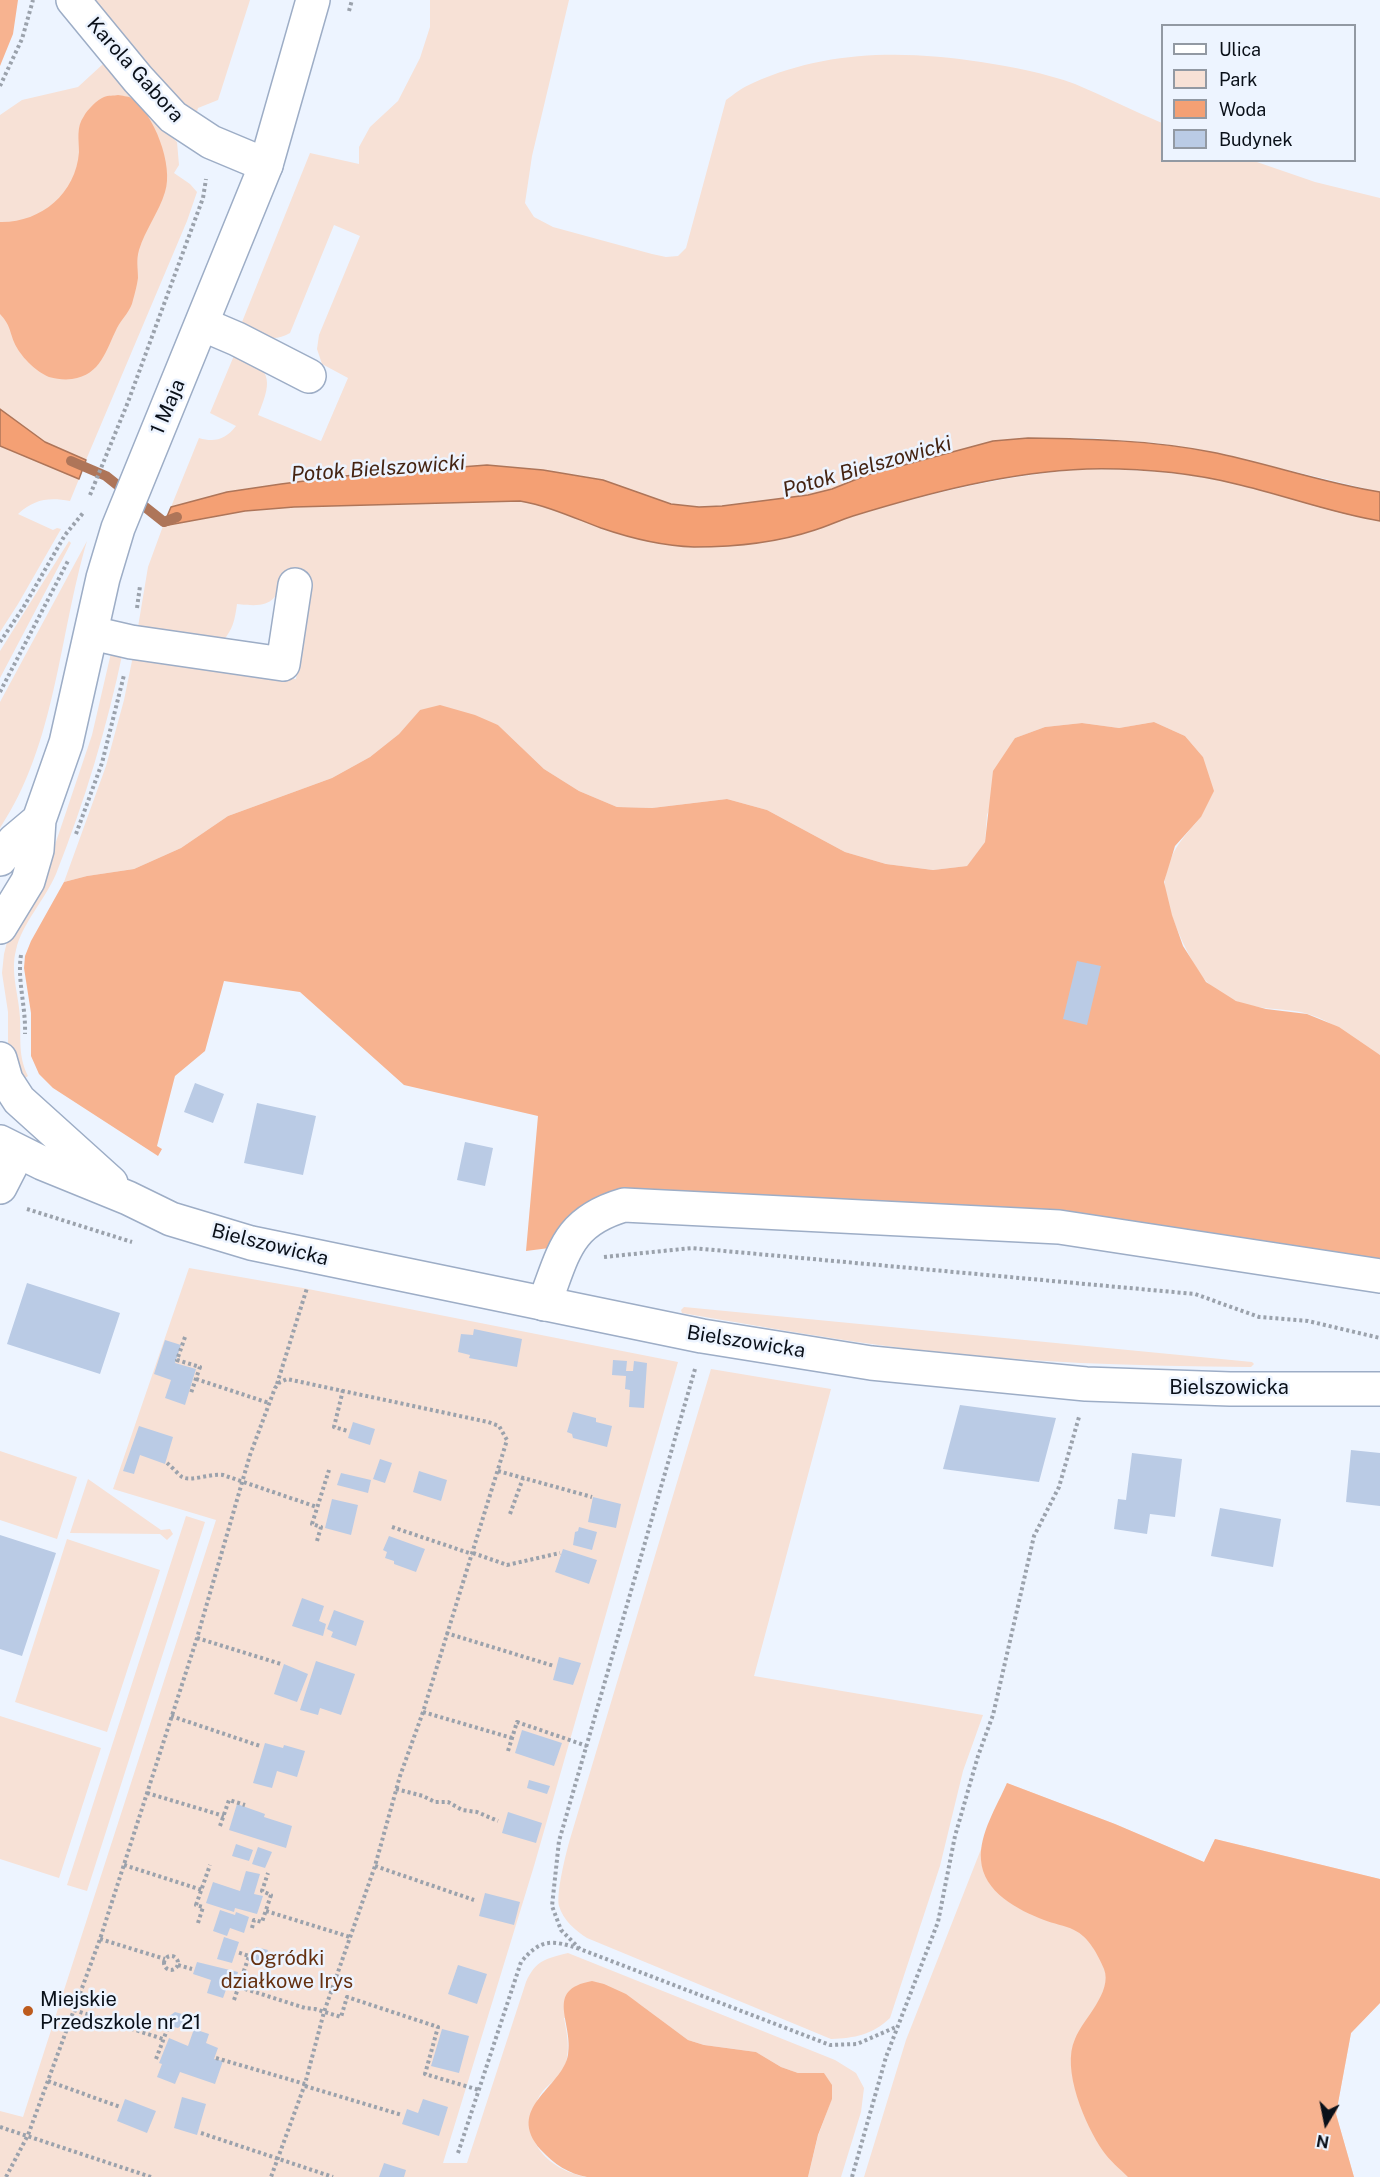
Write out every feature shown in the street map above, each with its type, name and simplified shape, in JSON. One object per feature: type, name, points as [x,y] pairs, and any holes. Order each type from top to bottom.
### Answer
[{"type":"main road","name":"Karola Gabora","points":[[73,0],[138,79],[173,117],[211,142],[266,165]]},
{"type":"main road","name":"1 Maja","points":[[0,927],[28,881],[37,850],[39,820],[66,743],[103,578],[118,528],[266,165],[313,0]]},
{"type":"main road","points":[[202,324],[237,339],[309,376]]},
{"type":"main road","points":[[92,633],[131,642],[283,664],[296,585]]},
{"type":"main road","points":[[0,859],[14,841],[39,820]]},
{"type":"main road","name":"Bielszowicka","points":[[0,1059],[6,1080],[19,1100],[128,1198]]},
{"type":"main road","points":[[0,1187],[9,1147]]},
{"type":"main road","name":"Bielszowicka","points":[[9,1147],[171,1219],[251,1243],[702,1336],[871,1363],[1086,1384],[1219,1389],[1380,1389]]},
{"type":"main road","points":[[544,1304],[570,1239],[578,1229],[605,1211],[624,1205],[1059,1227],[1380,1276]]},
{"type":"path","points":[[0,86],[22,39],[33,0]]},
{"type":"path","points":[[87,502],[128,402],[203,198],[211,142]]},
{"type":"path","points":[[0,642],[66,535],[83,513],[81,523]]},
{"type":"path","points":[[0,692],[73,552]]},
{"type":"path","points":[[560,1263],[693,1248],[796,1257],[1195,1294],[1259,1317],[1308,1321],[1380,1338]]},
{"type":"path","points":[[6,2177],[28,2135],[100,1939],[196,1638],[242,1482],[275,1388],[308,1282]]},
{"type":"path","points":[[580,1949],[561,1930],[552,1906],[559,1841],[702,1336]]},
{"type":"path","points":[[185,1337],[177,1360],[200,1367],[191,1393]]},
{"type":"path","points":[[196,1379],[269,1403]]},
{"type":"path","points":[[271,2177],[305,2085],[324,2012],[375,1866],[396,1789],[423,1712],[507,1440],[499,1426],[344,1390],[287,1379],[275,1388]]},
{"type":"path","points":[[852,2177],[897,2027],[938,1922],[956,1836],[978,1756],[993,1715],[1034,1536],[1059,1487],[1086,1384]]},
{"type":"path","points":[[344,1390],[334,1427],[348,1431]]},
{"type":"path","points":[[167,1463],[183,1477],[189,1479],[216,1474],[317,1507]]},
{"type":"path","points":[[316,1541],[321,1527],[312,1524],[329,1470]]},
{"type":"path","points":[[498,1471],[592,1497]]},
{"type":"path","points":[[510,1514],[523,1478]]},
{"type":"path","points":[[392,1527],[507,1565],[560,1553]]},
{"type":"path","points":[[446,1633],[554,1666]]},
{"type":"path","points":[[196,1638],[281,1664]]},
{"type":"path","points":[[423,1712],[512,1738]]},
{"type":"path","points":[[171,1716],[260,1746]]},
{"type":"path","points":[[508,1751],[518,1722],[587,1746]]},
{"type":"path","points":[[396,1789],[423,1796],[435,1802],[448,1803],[462,1810],[477,1812],[498,1821]]},
{"type":"path","points":[[147,1793],[224,1816]]},
{"type":"path","points":[[220,1827],[229,1800],[245,1805]]},
{"type":"path","points":[[124,1865],[202,1890]]},
{"type":"path","points":[[198,1923],[203,1907],[196,1905],[210,1865]]},
{"type":"path","points":[[375,1866],[474,1900]]},
{"type":"path","points":[[252,1928],[254,1920],[262,1922],[272,1895],[262,1891],[268,1873]]},
{"type":"path","points":[[266,1911],[350,1937]]},
{"type":"path","points":[[100,1939],[165,1959]]},
{"type":"path","points":[[458,2153],[521,1962],[531,1951],[542,1944],[553,1942],[580,1949],[830,2045],[857,2044],[897,2027]]},
{"type":"path","points":[[234,2000],[249,1956],[237,1952]]},
{"type":"path","points":[[173,1955],[178,1960],[178,1965],[174,1970],[167,1969],[164,1965],[165,1959],[173,1955]]},
{"type":"path","points":[[178,1965],[192,1969]]},
{"type":"path","points":[[239,1987],[340,2017],[347,1997],[438,2027],[424,2074],[479,2090]]},
{"type":"path","points":[[74,2010],[164,2039]]},
{"type":"path","points":[[156,2059],[167,2030]]},
{"type":"path","points":[[216,2058],[402,2115]]},
{"type":"path","points":[[48,2081],[120,2107]]},
{"type":"path","points":[[0,2127],[151,2177]]},
{"type":"path","points":[[201,2133],[333,2177]]},
{"type":"green space","points":[[85,0],[250,0],[218,100],[198,108],[195,119]]},
{"type":"green space","points":[[430,0],[569,0],[532,156],[525,203],[534,217],[553,227],[666,257],[678,256],[686,248],[726,100],[749,85],[780,72],[808,64],[866,56],[952,58],[1005,66],[1052,77],[1075,84],[1161,123],[1161,162],[1257,162],[1315,182],[1380,198],[1380,492],[1212,452],[1157,443],[1091,438],[1028,438],[993,441],[867,475],[832,489],[808,495],[722,506],[699,507],[671,504],[603,480],[487,465],[281,484],[227,492],[171,507],[199,438],[220,439],[236,426],[210,413],[238,346],[256,362],[266,375],[266,391],[258,415],[321,441],[348,378],[322,364],[317,349],[319,335],[360,236],[334,225],[290,333],[271,338],[240,327],[310,153],[359,164],[359,147],[370,127],[398,101],[420,58],[430,27]]},
{"type":"green space","points":[[103,64],[156,123],[177,142],[179,165],[174,173],[197,192],[187,221],[86,460],[45,442],[0,409],[0,115],[22,100],[78,87]]},
{"type":"green space","points":[[0,446],[79,479],[70,501],[42,500],[18,514],[53,530],[61,529],[0,632]]},
{"type":"green space","points":[[1089,469],[1161,472],[1214,479],[1380,521],[1380,1055],[1336,1027],[1308,1014],[1236,1001],[1212,986],[1199,972],[1172,916],[1165,889],[1165,879],[1174,852],[1201,817],[1203,757],[1185,736],[1154,722],[1119,728],[1082,723],[1045,727],[1015,738],[987,815],[985,842],[967,866],[933,870],[886,864],[845,852],[767,810],[727,799],[652,808],[617,807],[579,791],[544,769],[498,725],[420,710],[399,734],[370,757],[332,778],[228,816],[181,848],[134,869],[64,882],[106,766],[124,700],[134,651],[240,672],[296,679],[309,573],[288,573],[275,597],[264,604],[237,604],[233,624],[222,642],[137,633],[148,567],[163,526],[245,511],[294,507],[520,501],[563,512],[649,541],[695,547],[725,546],[771,541],[801,534],[849,517],[970,486],[1029,475]]},
{"type":"green space","points":[[69,541],[71,543],[0,678],[0,651]]},
{"type":"green space","points":[[87,541],[45,725],[19,795],[0,828],[0,702]]},
{"type":"green space","points":[[123,651],[110,708],[76,819],[56,874],[23,930],[16,950],[14,967],[21,1047],[28,1076],[19,1082],[8,1051],[8,1012],[2,973],[4,954],[8,938],[49,862],[92,735],[111,653]]},
{"type":"green space","name":"Ogródki działkowe Irys","points":[[189,1268],[303,1288],[678,1362],[534,1866],[443,2163],[467,2163],[530,1975],[542,1961],[568,1953],[835,2060],[856,2073],[864,2088],[861,2112],[841,2177],[808,2177],[818,2136],[832,2098],[824,2073],[798,2073],[781,2067],[756,2052],[704,2045],[688,2040],[638,2003],[564,2018],[568,2043],[564,2068],[540,2095],[533,2110],[531,2125],[533,2138],[539,2149],[559,2167],[587,2177],[0,2177],[0,2111],[23,2117],[216,1520],[113,1489]]},
{"type":"green space","points":[[684,1307],[1254,1364],[1251,1367],[1123,1365],[953,1354],[853,1341],[682,1313],[681,1310]]},
{"type":"green space","points":[[711,1369],[831,1389],[754,1676],[983,1715],[963,1771],[940,1866],[890,2018],[870,2032],[848,2038],[831,2039],[587,1938],[570,1925],[559,1906],[560,1883],[570,1839]]},
{"type":"green space","points":[[0,1451],[77,1477],[57,1539],[0,1520]]},
{"type":"green space","points":[[88,1479],[161,1530],[170,1529],[173,1534],[167,1540],[160,1534],[70,1533]]},
{"type":"green space","points":[[186,1516],[205,1522],[87,1891],[67,1885]]},
{"type":"green space","points":[[67,1539],[160,1570],[107,1732],[15,1702]]},
{"type":"green space","points":[[0,1716],[101,1748],[59,1878],[0,1859]]},
{"type":"green space","points":[[1007,1783],[1115,1824],[1204,1862],[1215,1839],[1380,1879],[1380,2003],[1351,2033],[1336,2114],[1354,2177],[864,2177],[906,2040]]},
{"type":"shaded area","points":[[0,0],[18,0],[13,34],[0,66]]},
{"type":"shaded area","points":[[106,96],[130,97],[139,105],[154,127],[167,168],[165,192],[139,250],[138,278],[132,304],[117,328],[106,353],[96,367],[82,377],[58,379],[49,377],[33,367],[20,353],[8,324],[0,314],[0,222],[29,217],[42,211],[63,193],[76,167],[81,120],[99,100]]},
{"type":"shaded area","points":[[440,705],[475,715],[498,725],[544,769],[579,791],[617,807],[652,808],[727,799],[767,810],[845,852],[886,864],[933,870],[967,866],[985,842],[993,771],[1015,738],[1045,727],[1082,723],[1119,728],[1154,722],[1185,736],[1203,757],[1214,791],[1201,817],[1175,846],[1164,882],[1183,946],[1206,982],[1236,1001],[1266,1009],[1307,1014],[1339,1027],[1380,1055],[1380,1267],[644,1194],[557,1247],[526,1251],[538,1116],[404,1085],[300,992],[224,981],[205,1051],[175,1076],[157,1146],[162,1149],[158,1156],[53,1088],[39,1074],[31,1056],[31,1013],[24,968],[25,956],[64,882],[134,869],[181,848],[228,816],[332,778],[370,757],[399,734],[420,710]]},
{"type":"shaded area","points":[[1007,1783],[1115,1824],[1204,1862],[1215,1839],[1380,1879],[1380,2003],[1351,2033],[1336,2114],[1354,2177],[1128,2177],[1108,2158],[1089,2127],[1077,2096],[1071,2066],[1071,2051],[1075,2039],[1101,1996],[1106,1978],[1104,1969],[1084,1937],[1070,1928],[1034,1916],[1013,1905],[995,1890],[983,1871],[981,1850],[983,1840]]},
{"type":"shaded area","points":[[592,1981],[626,1994],[688,2040],[704,2045],[756,2052],[781,2067],[798,2073],[824,2073],[832,2085],[832,2099],[818,2135],[808,2177],[587,2177],[568,2171],[546,2155],[531,2135],[529,2122],[532,2110],[564,2067],[568,2055],[569,2043],[564,2000],[568,1992],[577,1985]]},
{"type":"water","points":[[0,409],[45,442],[86,460],[79,479],[0,446]]},
{"type":"water","points":[[1028,438],[1143,443],[1188,448],[1232,457],[1337,484],[1380,492],[1380,521],[1199,476],[1143,470],[1087,469],[1028,474],[968,485],[881,508],[800,534],[770,541],[725,546],[694,547],[647,541],[612,532],[551,509],[520,501],[294,507],[245,511],[163,526],[171,507],[227,492],[344,476],[487,465],[543,470],[603,480],[671,504],[699,507],[722,506],[808,495],[832,489],[867,475],[993,441]]},
{"type":"building","points":[[1077,961],[1101,966],[1087,1025],[1063,1019]]},
{"type":"building","points":[[195,1083],[224,1094],[213,1123],[184,1112]]},
{"type":"building","points":[[257,1103],[316,1116],[303,1175],[244,1163]]},
{"type":"building","points":[[465,1142],[493,1148],[485,1186],[457,1180]]},
{"type":"building","points":[[27,1283],[120,1313],[100,1374],[7,1344]]},
{"type":"building","points":[[474,1329],[522,1339],[517,1367],[469,1358],[470,1355],[458,1352],[461,1334],[473,1335]]},
{"type":"building","points":[[165,1340],[181,1345],[175,1363],[196,1369],[185,1405],[165,1398],[171,1380],[154,1374]]},
{"type":"building","points":[[613,1360],[627,1361],[626,1371],[633,1371],[634,1361],[647,1363],[644,1408],[629,1407],[630,1390],[625,1389],[626,1376],[612,1375]]},
{"type":"building","points":[[960,1405],[1056,1418],[1039,1482],[943,1469]]},
{"type":"building","points":[[573,1412],[596,1418],[596,1422],[612,1426],[607,1447],[573,1438],[572,1434],[567,1432]]},
{"type":"building","points":[[353,1422],[375,1429],[370,1445],[348,1438]]},
{"type":"building","points":[[139,1426],[173,1437],[165,1464],[140,1455],[134,1474],[123,1471]]},
{"type":"building","points":[[1351,1450],[1380,1453],[1380,1506],[1346,1502]]},
{"type":"building","points":[[1132,1453],[1182,1459],[1175,1517],[1150,1514],[1147,1534],[1114,1529],[1118,1499],[1126,1500]]},
{"type":"building","points":[[380,1459],[392,1463],[385,1483],[373,1479]]},
{"type":"building","points":[[419,1471],[447,1480],[441,1501],[413,1492]]},
{"type":"building","points":[[341,1473],[371,1480],[368,1493],[337,1485]]},
{"type":"building","points":[[593,1497],[621,1504],[616,1528],[588,1522]]},
{"type":"building","points":[[332,1499],[358,1505],[351,1535],[325,1528]]},
{"type":"building","points":[[1220,1508],[1281,1519],[1273,1567],[1211,1556]]},
{"type":"building","points":[[579,1527],[597,1532],[592,1550],[573,1545],[575,1532]]},
{"type":"building","points":[[0,1535],[56,1553],[22,1656],[0,1649]]},
{"type":"building","points":[[389,1536],[425,1549],[416,1572],[385,1558],[387,1552],[383,1550]]},
{"type":"building","points":[[563,1549],[597,1560],[589,1584],[555,1572]]},
{"type":"building","points":[[302,1598],[324,1606],[319,1621],[326,1624],[323,1636],[292,1626]]},
{"type":"building","points":[[334,1610],[364,1621],[356,1646],[331,1637],[333,1632],[327,1629]]},
{"type":"building","points":[[559,1657],[581,1663],[573,1685],[553,1680]]},
{"type":"building","points":[[316,1661],[355,1674],[341,1715],[320,1708],[318,1715],[300,1710]]},
{"type":"building","points":[[284,1664],[308,1674],[297,1702],[274,1694]]},
{"type":"building","points":[[522,1730],[562,1743],[554,1766],[515,1753]]},
{"type":"building","points":[[265,1743],[305,1751],[297,1777],[277,1771],[272,1788],[253,1783]]},
{"type":"building","points":[[529,1780],[550,1786],[547,1794],[527,1788]]},
{"type":"building","points":[[237,1804],[265,1814],[264,1817],[292,1826],[286,1848],[229,1830]]},
{"type":"building","points":[[508,1812],[542,1823],[536,1843],[502,1833]]},
{"type":"building","points":[[236,1844],[253,1850],[249,1861],[232,1856]]},
{"type":"building","points":[[258,1847],[272,1852],[265,1868],[252,1864]]},
{"type":"building","points":[[246,1871],[260,1874],[254,1894],[263,1896],[257,1914],[235,1908],[234,1912],[206,1903],[213,1882],[240,1891]]},
{"type":"building","points":[[485,1893],[520,1902],[514,1925],[479,1916]]},
{"type":"building","points":[[220,1910],[235,1915],[236,1912],[249,1917],[244,1933],[230,1928],[227,1936],[213,1931]]},
{"type":"building","points":[[224,1937],[239,1942],[232,1963],[217,1959]]},
{"type":"building","points":[[256,1947],[268,1950],[264,1963],[252,1959]]},
{"type":"building","points":[[197,1962],[238,1972],[233,1989],[227,1987],[223,1998],[207,1993],[211,1980],[193,1974]]},
{"type":"building","points":[[458,1965],[487,1974],[477,2004],[448,1994]]},
{"type":"building","points":[[175,2012],[182,2014],[185,2022],[178,2028],[170,2026],[168,2017]]},
{"type":"building","points":[[194,2029],[209,2034],[206,2043],[218,2048],[214,2059],[223,2061],[215,2084],[180,2072],[175,2084],[157,2077],[162,2064],[159,2063],[169,2038],[188,2046]]},
{"type":"building","points":[[442,2029],[469,2036],[459,2073],[431,2066]]},
{"type":"building","points":[[182,2097],[206,2104],[197,2135],[174,2128]]},
{"type":"building","points":[[125,2099],[156,2111],[147,2133],[117,2121]]},
{"type":"building","points":[[423,2099],[448,2107],[439,2136],[402,2124],[407,2109],[418,2113]]},
{"type":"building","points":[[384,2163],[406,2170],[404,2177],[379,2177]]},
{"type":"waterway","name":"Potok Bielszowicki","points":[[71,461],[106,476],[164,522],[177,517]]},
{"type":"place","name":"Miejskie Przedszkole nr 21","points":[[28,2011]]}]
